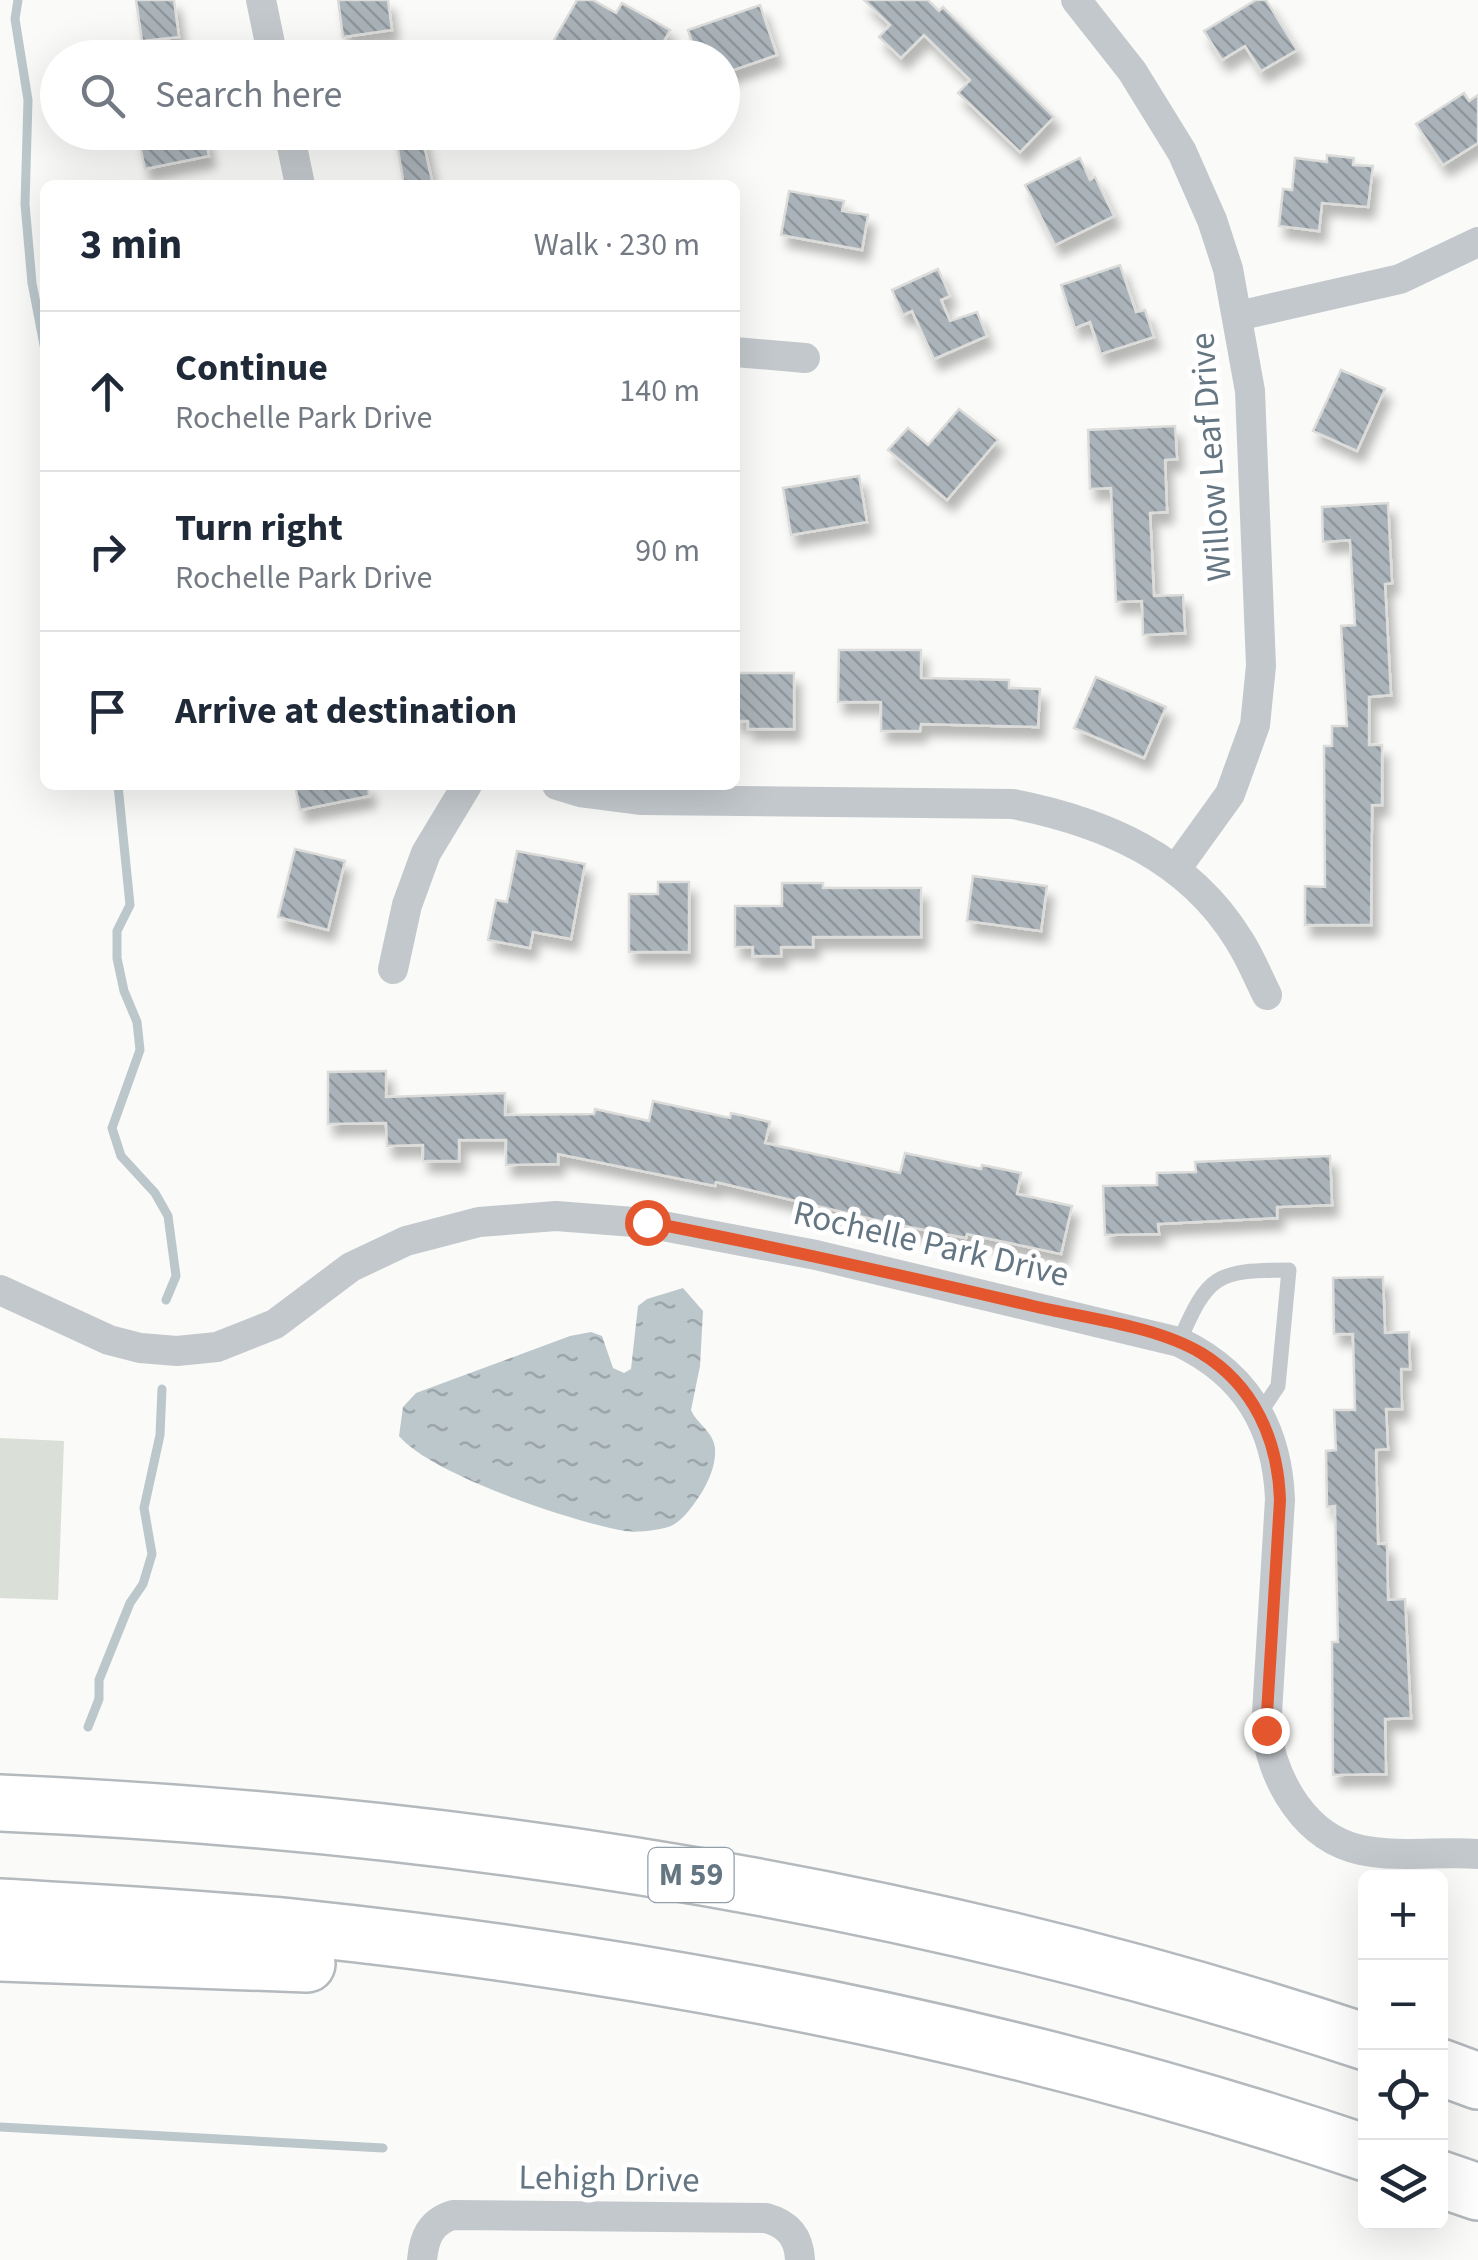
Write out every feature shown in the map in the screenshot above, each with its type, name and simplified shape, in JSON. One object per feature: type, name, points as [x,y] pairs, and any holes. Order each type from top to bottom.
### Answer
[{"type":"highway","name":"M 59","points":[[0,1803],[149,1810],[322,1825],[667,1870],[1020,1945],[1358,2040]]},
{"type":"highway","points":[[0,1908],[299,1928],[535,1958],[663,1979],[970,2040],[1172,2093],[1358,2151]]},
{"type":"highway","points":[[0,1953],[663,1979]]},
{"type":"highway","points":[[1448,2071],[1478,2081]]},
{"type":"highway","points":[[1448,2182],[1478,2192]]},
{"type":"street","points":[[261,0],[270,40]]},
{"type":"street","name":"Willow Leaf Drive","points":[[1085,2],[1182,152],[1212,220],[1228,269],[1250,392],[1262,666],[1255,726],[1230,794],[1176,868]]},
{"type":"street","points":[[293,150],[299,180]]},
{"type":"street","points":[[1238,316],[1400,279],[1478,242]]},
{"type":"street","points":[[740,352],[805,358]]},
{"type":"street","points":[[393,969],[407,905],[426,854],[465,790]]},
{"type":"street","points":[[573,790],[642,800],[1013,804],[1070,815],[1123,837],[1176,868],[1239,939],[1267,995]]},
{"type":"street","name":"Rochelle Park Drive","points":[[0,1290],[109,1340],[140,1348],[216,1347],[274,1324],[351,1267],[406,1241],[478,1222],[574,1217],[647,1222],[816,1255],[1178,1342],[1222,1368],[1244,1391],[1260,1413],[1279,1467],[1266,1730],[1279,1782],[1294,1806],[1339,1842],[1360,1850],[1386,1854],[1478,1854]]},
{"type":"street","name":"Lehigh Drive","points":[[422,2260],[430,2228],[442,2218],[472,2216],[766,2218],[796,2237],[800,2260]]},
{"type":"lane","points":[[1178,1342],[1196,1302],[1208,1286],[1233,1272],[1289,1270],[1278,1386],[1260,1413]]},
{"type":"shaded area","points":[[0,1438],[64,1441],[58,1600],[0,1598]]},
{"type":"water","points":[[683,1288],[703,1311],[700,1366],[691,1410],[711,1437],[715,1454],[702,1492],[671,1526],[625,1531],[572,1518],[471,1481],[416,1451],[399,1436],[403,1407],[416,1393],[570,1336],[591,1332],[602,1336],[613,1368],[624,1373],[631,1369],[638,1306],[647,1299]]},
{"type":"building","points":[[136,0],[174,0],[179,37],[142,40]]},
{"type":"building","points":[[338,0],[388,0],[392,30],[343,37]]},
{"type":"building","points":[[577,0],[593,0],[616,13],[622,3],[670,30],[665,40],[554,40]]},
{"type":"building","points":[[864,0],[928,0],[939,11],[943,7],[1054,117],[1020,152],[958,93],[970,80],[924,35],[901,58],[879,37],[890,25]]},
{"type":"building","points":[[1256,0],[1266,0],[1297,50],[1261,71],[1245,46],[1222,60],[1204,31]]},
{"type":"building","points":[[760,5],[777,55],[740,68],[740,40],[691,40],[688,30]]},
{"type":"building","points":[[1464,93],[1469,101],[1478,95],[1478,143],[1443,165],[1416,124]]},
{"type":"building","points":[[141,150],[208,150],[209,156],[145,169]]},
{"type":"building","points":[[398,150],[425,150],[432,180],[403,180]]},
{"type":"building","points":[[1327,155],[1354,158],[1353,165],[1373,166],[1368,207],[1322,203],[1319,231],[1279,226],[1283,189],[1292,190],[1295,158],[1327,162]]},
{"type":"building","points":[[1080,158],[1090,180],[1095,177],[1114,216],[1055,245],[1025,185]]},
{"type":"building","points":[[789,191],[844,201],[842,211],[868,215],[862,250],[781,235]]},
{"type":"building","points":[[1120,265],[1136,312],[1145,310],[1154,337],[1101,354],[1090,322],[1075,328],[1061,285]]},
{"type":"building","points":[[938,269],[950,296],[941,300],[950,321],[977,312],[987,336],[934,359],[912,311],[903,315],[892,290]]},
{"type":"building","points":[[1341,370],[1385,389],[1357,451],[1313,431]]},
{"type":"building","points":[[959,409],[998,440],[947,500],[888,450],[908,428],[928,445]]},
{"type":"building","points":[[1175,426],[1177,459],[1165,460],[1167,512],[1150,513],[1154,596],[1183,595],[1185,633],[1143,635],[1142,601],[1116,602],[1111,488],[1090,489],[1088,430]]},
{"type":"building","points":[[859,476],[867,522],[791,535],[783,488]]},
{"type":"building","points":[[1388,503],[1392,583],[1385,584],[1391,695],[1369,697],[1369,745],[1382,745],[1382,805],[1372,805],[1371,925],[1305,925],[1305,886],[1325,887],[1324,746],[1332,746],[1332,726],[1347,726],[1341,626],[1355,625],[1350,540],[1323,542],[1322,507]]},
{"type":"building","points":[[839,650],[921,650],[921,678],[1009,680],[1009,688],[1040,689],[1038,727],[921,724],[920,731],[881,731],[881,702],[838,702]]},
{"type":"building","points":[[740,673],[794,673],[794,729],[748,729],[748,721],[740,721]]},
{"type":"building","points":[[1096,677],[1166,707],[1144,758],[1074,728]]},
{"type":"building","points":[[296,790],[368,790],[369,796],[300,810]]},
{"type":"building","points":[[295,849],[345,861],[328,930],[278,917]]},
{"type":"building","points":[[517,851],[585,864],[571,939],[533,932],[530,948],[488,940],[496,900],[507,902]]},
{"type":"building","points":[[973,876],[1047,886],[1041,931],[967,921]]},
{"type":"building","points":[[658,882],[689,882],[689,952],[629,952],[629,894],[658,894]]},
{"type":"building","points":[[782,883],[823,883],[823,888],[921,888],[921,937],[813,937],[813,947],[781,947],[781,956],[753,956],[753,947],[735,947],[735,906],[782,906]]},
{"type":"building","points":[[386,1071],[386,1097],[505,1093],[505,1115],[594,1114],[595,1109],[649,1121],[653,1101],[730,1118],[731,1113],[770,1122],[765,1143],[900,1173],[905,1153],[1021,1173],[1017,1194],[1072,1206],[1061,1254],[967,1234],[966,1238],[889,1223],[716,1182],[715,1186],[558,1154],[558,1164],[506,1165],[506,1140],[459,1140],[459,1161],[423,1161],[423,1145],[387,1146],[386,1123],[328,1124],[328,1072]]},
{"type":"building","points":[[1330,1156],[1332,1205],[1277,1207],[1277,1218],[1158,1224],[1159,1234],[1105,1235],[1103,1186],[1157,1185],[1157,1173],[1196,1172],[1195,1162]]},
{"type":"building","points":[[1383,1277],[1385,1333],[1409,1332],[1410,1369],[1401,1369],[1402,1409],[1386,1409],[1388,1449],[1376,1450],[1378,1544],[1387,1544],[1388,1600],[1405,1599],[1411,1718],[1385,1719],[1386,1774],[1333,1775],[1332,1642],[1338,1642],[1335,1506],[1327,1507],[1326,1451],[1336,1450],[1334,1410],[1355,1410],[1353,1334],[1334,1334],[1333,1278]]},
{"type":"waterway","points":[[18,0],[15,19],[28,100],[25,204],[40,324]]},
{"type":"waterway","points":[[118,790],[130,905],[117,931],[117,958],[124,991],[137,1022],[140,1050],[112,1128],[121,1156],[155,1193],[168,1216],[176,1276],[166,1300]]},
{"type":"waterway","points":[[88,1727],[99,1699],[99,1680],[130,1603],[143,1584],[152,1554],[144,1508],[160,1435],[162,1389]]},
{"type":"waterway","points":[[0,2127],[383,2148]]},
{"type":"route","points":[[647,1222],[816,1255],[1119,1326],[1178,1342],[1222,1368],[1260,1413],[1279,1467],[1266,1730]]}]
